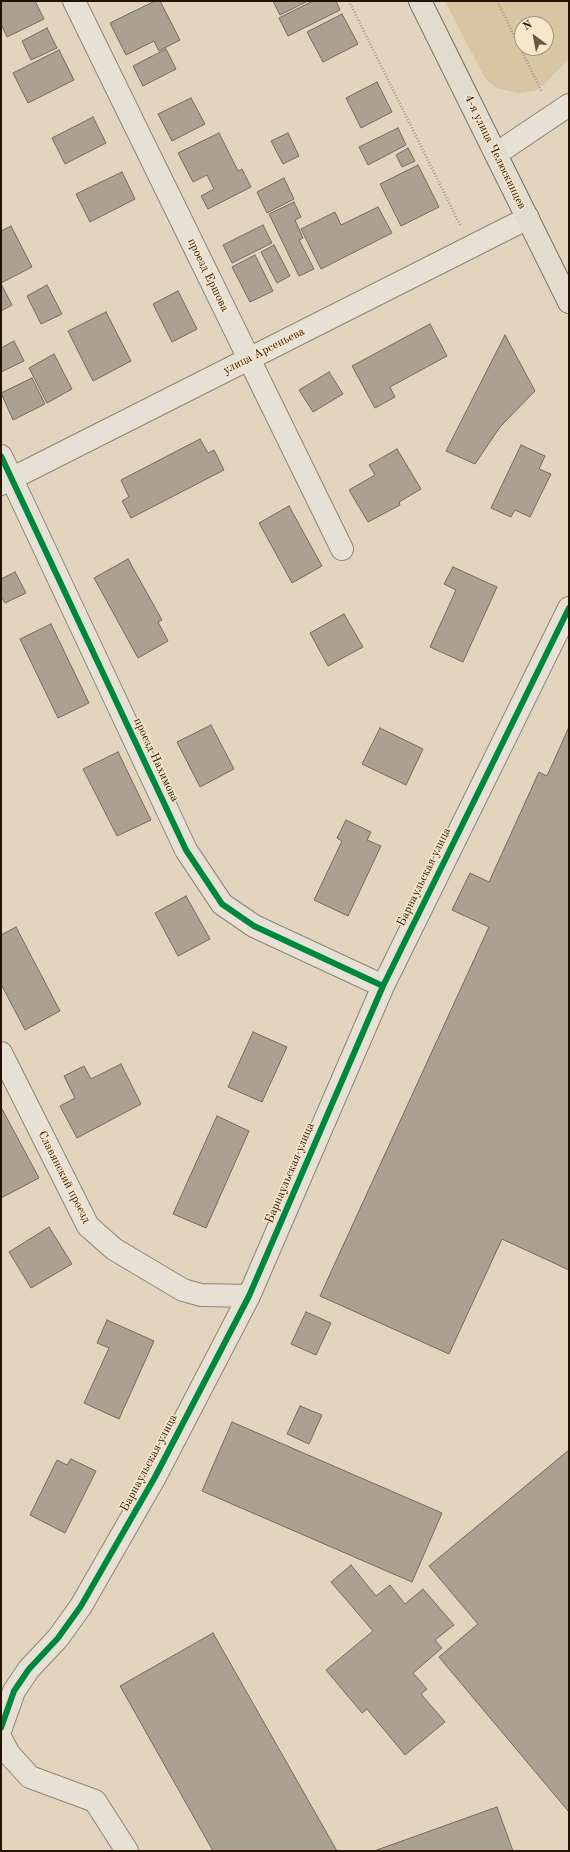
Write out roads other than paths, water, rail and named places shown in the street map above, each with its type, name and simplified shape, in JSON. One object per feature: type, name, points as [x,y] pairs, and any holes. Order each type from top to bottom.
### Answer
[{"type":"main road","name":"4-я улица Челюскинцев","points":[[420,1],[569,302]]},
{"type":"street","name":"проезд Ершова","points":[[74,1],[342,549]]},
{"type":"street","points":[[496,154],[561,110]]},
{"type":"street","name":"улица Арсеньева","points":[[7,482],[528,218]]},
{"type":"street","name":"проезд Нахимова","points":[[1,456],[7,482],[186,850],[222,904],[254,926],[383,986]]},
{"type":"street","name":"Барнаульская улица","points":[[1,1728],[14,1691],[29,1669],[58,1638],[85,1600],[155,1477],[249,1296],[383,986],[569,608]]},
{"type":"street","name":"Славянский проезд","points":[[1,1053],[88,1226],[114,1249],[183,1290],[201,1295],[249,1296]]},
{"type":"street","points":[[1,1739],[9,1754],[30,1777],[95,1801],[127,1851]]}]
